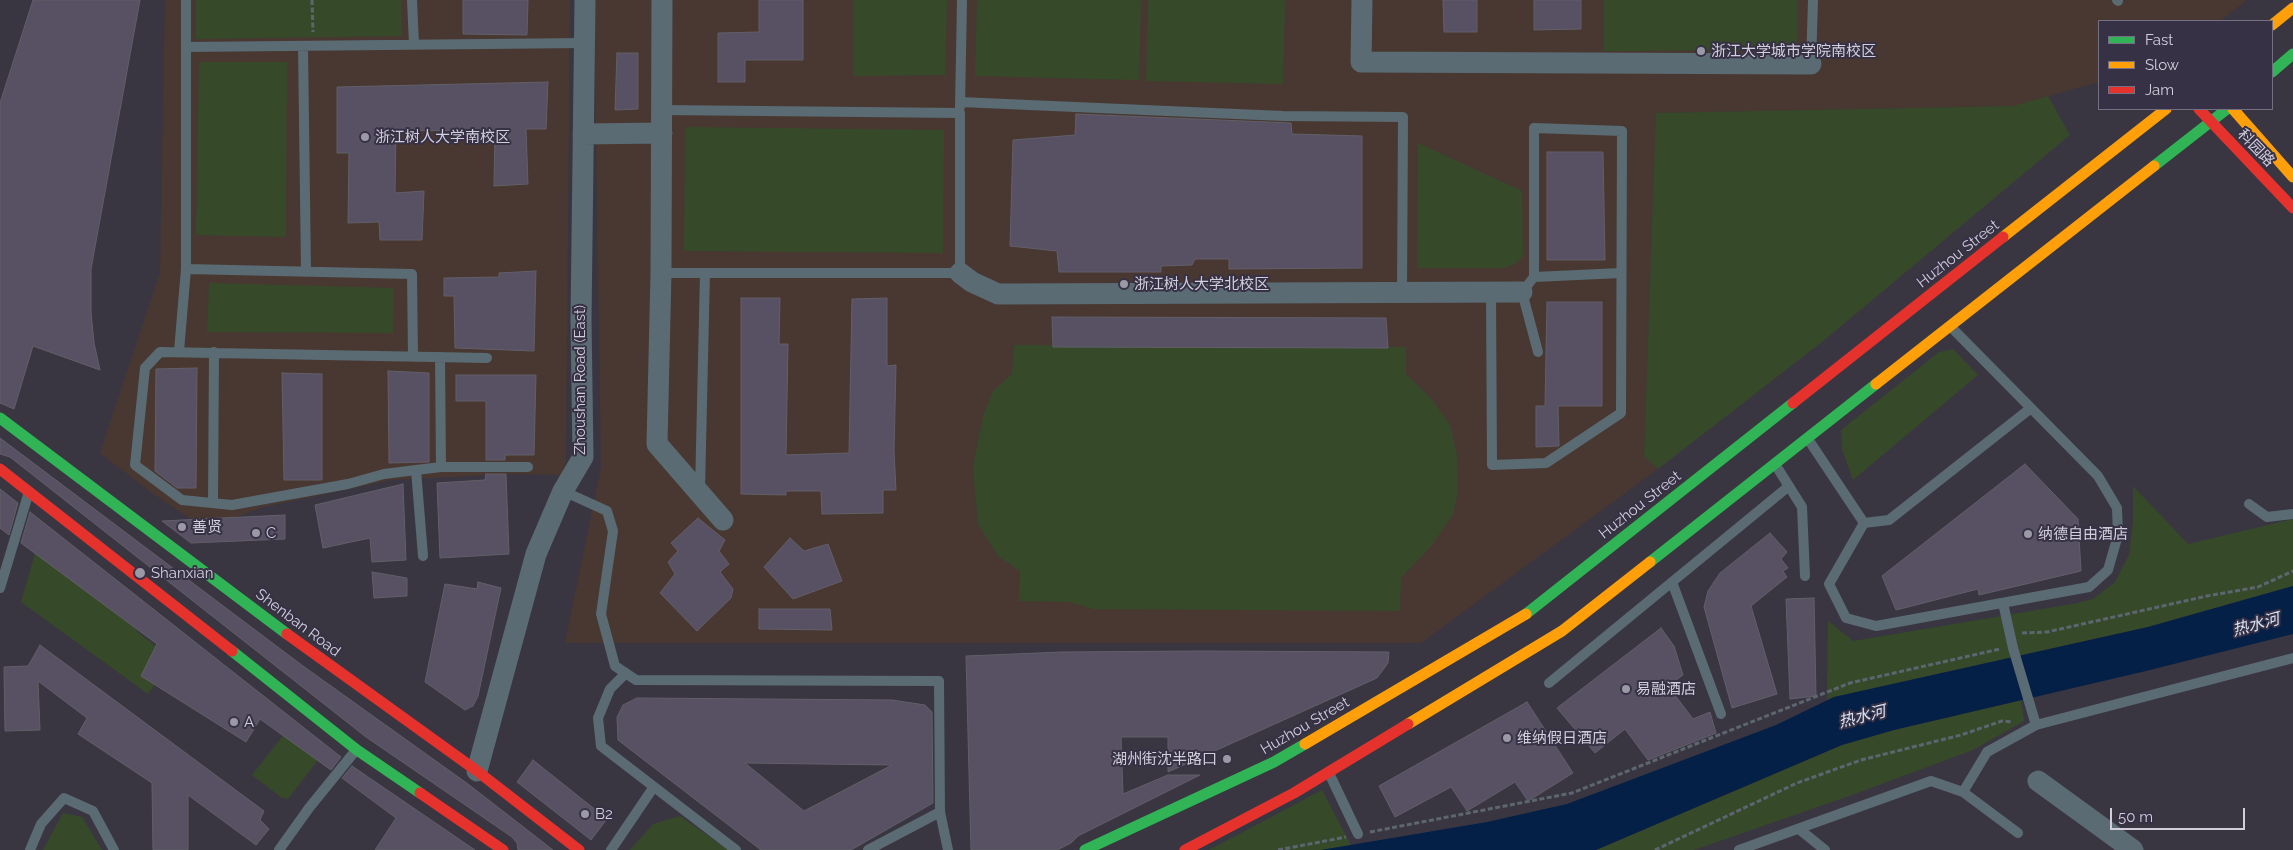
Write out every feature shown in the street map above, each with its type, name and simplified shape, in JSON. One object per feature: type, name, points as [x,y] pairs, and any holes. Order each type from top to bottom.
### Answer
[{"type":"main road","points":[[2273,24],[2293,8]]},
{"type":"main road","points":[[2273,71],[2293,54]]},
{"type":"main road","name":"Huzhou Street","points":[[1085,850],[1274,762],[1522,617],[2165,110]]},
{"type":"main road","name":"科园路","points":[[2200,110],[2210,123],[2293,208]]},
{"type":"main road","points":[[1186,850],[1328,772],[1562,631],[2226,110]]},
{"type":"main road","name":"科园路","points":[[2235,110],[2293,177]]},
{"type":"main road","name":"Shenban Road","points":[[0,418],[304,647],[477,771],[579,850]]},
{"type":"main road","points":[[0,469],[357,750],[503,850]]},
{"type":"street","name":"Zhoushan Road (East)","points":[[477,771],[536,554],[563,491],[583,457],[581,320],[584,0]]},
{"type":"street","points":[[662,0],[657,444],[723,520]]},
{"type":"street","points":[[1362,0],[1361,62],[1811,64]]},
{"type":"street","points":[[583,134],[662,133]]},
{"type":"street","points":[[960,273],[972,282],[998,294],[1491,292],[1528,284]]},
{"type":"street","points":[[2038,781],[2133,850]]},
{"type":"lane","points":[[179,351],[186,269],[186,0]]},
{"type":"lane","points":[[412,0],[414,44]]},
{"type":"lane","points":[[660,273],[960,273],[962,0]]},
{"type":"lane","points":[[1811,64],[1813,0]]},
{"type":"lane","points":[[186,47],[584,43]]},
{"type":"lane","points":[[306,272],[308,46]]},
{"type":"lane","points":[[960,102],[1283,116],[1403,116],[1402,292]]},
{"type":"lane","points":[[662,110],[960,113]]},
{"type":"lane","points":[[1491,292],[1492,464],[1546,464],[1621,413],[1622,131],[1534,128],[1528,284],[1538,352]]},
{"type":"lane","points":[[186,269],[412,274],[413,357]]},
{"type":"lane","points":[[1528,284],[1621,272]]},
{"type":"lane","points":[[700,493],[705,273]]},
{"type":"lane","points":[[1864,523],[1829,584],[1846,618],[1876,626],[2089,587],[2108,570],[2118,535],[2117,508],[2098,476],[1949,326]]},
{"type":"lane","points":[[487,358],[160,352],[146,368],[135,464],[182,500],[232,505],[348,484],[384,474],[441,467],[528,467]]},
{"type":"lane","points":[[214,352],[214,503]]},
{"type":"lane","points":[[440,357],[441,467]]},
{"type":"lane","points":[[1864,523],[1889,520],[2031,408]]},
{"type":"lane","points":[[1807,438],[1864,523]]},
{"type":"lane","points":[[1775,463],[1802,507],[1805,576]]},
{"type":"lane","points":[[416,470],[423,556]]},
{"type":"lane","points":[[1548,683],[1789,486]]},
{"type":"lane","points":[[563,491],[607,511],[613,531],[602,614],[615,666],[636,680],[939,681],[940,812],[948,850]]},
{"type":"lane","points":[[0,588],[29,492]]},
{"type":"lane","points":[[2249,504],[2267,517],[2293,514]]},
{"type":"lane","points":[[1672,582],[1722,714]]},
{"type":"lane","points":[[2003,603],[2013,648],[2036,725]]},
{"type":"lane","points":[[1962,792],[1987,752],[2036,725],[2293,658]]},
{"type":"lane","points":[[626,673],[610,689],[598,718],[600,746],[736,850]]},
{"type":"lane","points":[[279,850],[309,808],[357,750]]},
{"type":"lane","points":[[1328,772],[1358,834]]},
{"type":"lane","points":[[1739,850],[1931,781],[1962,792],[2018,833]]},
{"type":"lane","points":[[611,850],[653,788]]},
{"type":"lane","points":[[30,850],[41,824],[64,798],[93,811],[114,850]]},
{"type":"lane","points":[[868,850],[940,812]]},
{"type":"lane","points":[[1798,829],[1825,850]]},
{"type":"path","points":[[308,46],[312,0]]},
{"type":"path","points":[[1278,850],[1572,793],[1850,684],[2003,648],[2010,634],[2047,632],[2198,598],[2258,587],[2293,571]]},
{"type":"path","points":[[1655,850],[1797,783],[1861,760],[1961,735],[2002,722],[2036,725]]},
{"type":"shaded area","name":"浙江树人大学南校区","points":[[165,0],[570,0],[566,461],[562,475],[514,474],[391,480],[260,508],[206,529],[152,493],[100,453],[160,273]]},
{"type":"shaded area","name":"浙江树人大学北校区","points":[[594,0],[2247,0],[2221,20],[2098,20],[2098,82],[2014,106],[1657,113],[1644,455],[1658,469],[1421,643],[565,643],[601,467]]},
{"type":"green space","points":[[196,0],[401,0],[402,36],[196,39]]},
{"type":"green space","points":[[853,0],[947,0],[945,75],[853,76]]},
{"type":"green space","points":[[977,0],[1141,0],[1139,80],[975,76]]},
{"type":"green space","points":[[1148,0],[1285,0],[1283,84],[1146,81]]},
{"type":"green space","points":[[1604,0],[1797,0],[1797,50],[1604,51]]},
{"type":"green space","points":[[199,62],[287,62],[286,237],[196,235]]},
{"type":"green space","points":[[2048,96],[2070,135],[1822,342],[1658,469],[1644,456],[1656,113],[2013,106]]},
{"type":"green space","points":[[685,127],[944,130],[943,253],[684,251]]},
{"type":"green space","points":[[1418,143],[1522,191],[1523,256],[1515,264],[1505,268],[1417,268]]},
{"type":"green space","points":[[209,283],[394,288],[393,333],[207,332]]},
{"type":"green space","points":[[1014,345],[1406,347],[1406,374],[1430,397],[1450,425],[1457,455],[1458,491],[1453,514],[1432,545],[1401,578],[1400,611],[1093,609],[1069,602],[1019,601],[1020,571],[998,556],[978,524],[973,468],[983,416],[993,391],[1012,374]]},
{"type":"green space","points":[[1953,349],[1978,375],[1853,480],[1842,449],[1841,430],[1939,352]]},
{"type":"green space","points":[[2133,486],[2188,544],[2293,519],[2293,586],[2148,627],[1827,700],[1828,621],[1853,641],[2093,599],[2115,582],[2129,555],[2133,522]]},
{"type":"green space","points":[[36,550],[109,601],[140,634],[173,660],[148,694],[21,602]]},
{"type":"green space","points":[[2021,700],[2024,721],[1973,750],[1852,795],[1694,850],[1596,850],[1842,745],[1894,730]]},
{"type":"green space","points":[[285,733],[318,760],[288,799],[282,798],[252,775]]},
{"type":"green space","points":[[1322,790],[1351,845],[1321,850],[1209,850]]},
{"type":"green space","points":[[63,813],[82,817],[102,850],[43,850]]},
{"type":"green space","points":[[680,816],[728,850],[630,850],[653,824]]},
{"type":"water","name":"热水河","points":[[2293,586],[2293,634],[2146,671],[1894,730],[1842,745],[1596,850],[1321,850],[1487,822],[1567,804],[1776,725],[1834,697],[2148,627]]},
{"type":"building","points":[[33,0],[140,0],[91,269],[91,312],[94,343],[100,370],[33,346],[14,409],[0,403],[0,103]]},
{"type":"building","points":[[463,0],[528,0],[527,35],[463,34]]},
{"type":"building","points":[[759,0],[803,0],[803,60],[745,60],[745,82],[718,82],[718,33],[759,32]]},
{"type":"building","points":[[1443,0],[1477,0],[1477,32],[1444,32]]},
{"type":"building","points":[[1534,0],[1581,0],[1581,29],[1534,30]]},
{"type":"building","points":[[617,53],[638,53],[638,109],[615,110]]},
{"type":"building","points":[[548,82],[546,129],[526,129],[528,184],[494,186],[495,130],[396,131],[395,193],[424,191],[422,240],[380,240],[379,222],[348,223],[349,153],[337,153],[337,87]]},
{"type":"building","points":[[1076,114],[1291,123],[1292,134],[1362,136],[1362,268],[1229,269],[1229,259],[1195,259],[1192,265],[1161,266],[1161,272],[1059,272],[1057,251],[1010,246],[1013,140],[1075,135]]},
{"type":"building","points":[[1547,152],[1603,152],[1605,260],[1547,260]]},
{"type":"building","points":[[536,271],[534,351],[455,348],[454,296],[444,296],[444,278],[499,277],[499,273]]},
{"type":"building","points":[[741,298],[780,298],[779,344],[788,344],[786,455],[849,453],[852,299],[887,298],[887,366],[896,365],[894,451],[896,490],[883,490],[883,513],[822,514],[821,491],[786,491],[786,495],[741,494]]},
{"type":"building","points":[[1547,302],[1602,302],[1602,406],[1558,406],[1559,446],[1536,447],[1536,406],[1545,406]]},
{"type":"building","points":[[1052,317],[1386,318],[1388,348],[1053,347]]},
{"type":"building","points":[[197,368],[196,488],[177,488],[155,471],[156,369]]},
{"type":"building","points":[[388,371],[429,373],[429,462],[389,463]]},
{"type":"building","points":[[282,373],[322,374],[322,480],[284,480]]},
{"type":"building","points":[[456,375],[536,375],[534,455],[505,455],[505,460],[486,460],[486,401],[456,401]]},
{"type":"building","points":[[0,438],[303,666],[468,784],[553,850],[518,850],[517,843],[512,837],[366,737],[10,457],[0,454]]},
{"type":"building","points":[[2025,464],[2078,519],[2081,571],[1979,595],[1978,589],[1896,610],[1882,576]]},
{"type":"building","points":[[486,474],[506,474],[509,554],[440,558],[437,483],[485,480]]},
{"type":"building","points":[[403,484],[406,560],[372,562],[370,538],[323,548],[315,505]]},
{"type":"building","points":[[0,489],[18,503],[9,535],[0,528]]},
{"type":"building","points":[[30,512],[341,757],[331,770],[260,719],[246,742],[141,676],[157,644],[21,543]]},
{"type":"building","points":[[285,515],[285,539],[191,543],[162,521]]},
{"type":"building","points":[[698,518],[725,540],[719,551],[729,564],[720,572],[733,589],[731,598],[697,631],[660,593],[675,574],[668,562],[678,551],[671,543]]},
{"type":"building","points":[[1770,533],[1787,552],[1781,559],[1788,568],[1783,571],[1787,577],[1751,606],[1777,694],[1732,708],[1704,607],[1708,591],[1720,573]]},
{"type":"building","points":[[790,538],[804,551],[828,544],[842,581],[793,599],[764,567]]},
{"type":"building","points":[[372,572],[407,578],[407,596],[374,598]]},
{"type":"building","points":[[478,582],[501,588],[478,696],[473,706],[465,710],[425,682],[445,584],[477,589]]},
{"type":"building","points":[[1814,598],[1816,696],[1790,699],[1786,599]]},
{"type":"building","points":[[759,609],[830,609],[832,630],[759,629]]},
{"type":"building","name":"易融酒店","points":[[1661,628],[1674,646],[1683,675],[1668,686],[1693,719],[1710,712],[1716,733],[1648,760],[1625,729],[1595,753],[1557,708]]},
{"type":"building","points":[[40,645],[264,811],[260,820],[269,829],[256,845],[188,795],[188,850],[153,850],[152,783],[78,734],[87,718],[38,681],[40,730],[5,731],[4,667],[28,666]]},
{"type":"building","points":[[1062,652],[1389,652],[1388,663],[1377,678],[1168,772],[1168,737],[1121,737],[1123,794],[1168,775],[1200,775],[1078,836],[1071,843],[1057,850],[971,850],[966,656]]},
{"type":"building","points":[[637,698],[892,700],[925,705],[932,712],[933,803],[851,850],[761,850],[618,740],[617,717],[623,705]],"holes":[[[745,763],[892,765],[804,811]]]},
{"type":"building","name":"维纳假日酒店","points":[[1527,702],[1573,773],[1528,801],[1515,782],[1467,811],[1451,787],[1395,817],[1379,786]]},
{"type":"building","points":[[533,760],[607,819],[591,840],[517,782]]},
{"type":"building","points":[[352,766],[475,850],[375,850],[396,818],[342,778]]},
{"type":"traffic: fast","points":[[2273,71],[2293,54]]},
{"type":"traffic: fast","points":[[2154,166],[2226,110]]},
{"type":"traffic: fast","points":[[1650,562],[1876,384]]},
{"type":"traffic: fast","points":[[1526,614],[1793,403]]},
{"type":"traffic: fast","points":[[0,418],[287,634]]},
{"type":"traffic: fast","points":[[232,651],[357,750],[420,793]]},
{"type":"traffic: fast","points":[[1085,850],[1274,762],[1305,744]]},
{"type":"traffic: slow","points":[[2273,24],[2293,8]]},
{"type":"traffic: slow","points":[[2003,237],[2165,110]]},
{"type":"traffic: slow","points":[[2234,110],[2293,177]]},
{"type":"traffic: slow","points":[[1876,384],[2154,166]]},
{"type":"traffic: slow","points":[[1408,724],[1562,631],[1650,562]]},
{"type":"traffic: slow","points":[[1305,744],[1526,614]]},
{"type":"traffic: jam","points":[[2200,110],[2293,208]]},
{"type":"traffic: jam","points":[[1793,403],[2003,237]]},
{"type":"traffic: jam","points":[[0,469],[232,651]]},
{"type":"traffic: jam","points":[[287,634],[477,771],[579,850]]},
{"type":"traffic: jam","points":[[1185,850],[1294,793],[1408,724]]},
{"type":"traffic: jam","points":[[420,793],[503,850]]},
{"type":"place","name":"浙江大学城市学院南校区","points":[[1701,51]]},
{"type":"place","name":"浙江树人大学南校区","points":[[365,137]]},
{"type":"place","name":"浙江树人大学北校区","points":[[1124,284]]},
{"type":"place","name":"善贤","points":[[182,527]]},
{"type":"place","name":"C","points":[[256,533]]},
{"type":"place","name":"纳德自由酒店","points":[[2028,534]]},
{"type":"place","name":"Shanxian","points":[[140,573]]},
{"type":"place","name":"易融酒店","points":[[1626,689]]},
{"type":"place","name":"A","points":[[234,722]]},
{"type":"place","name":"维纳假日酒店","points":[[1507,738]]},
{"type":"place","name":"湖州街沈半路口","points":[[1227,759]]},
{"type":"place","name":"B2","points":[[585,814]]}]
